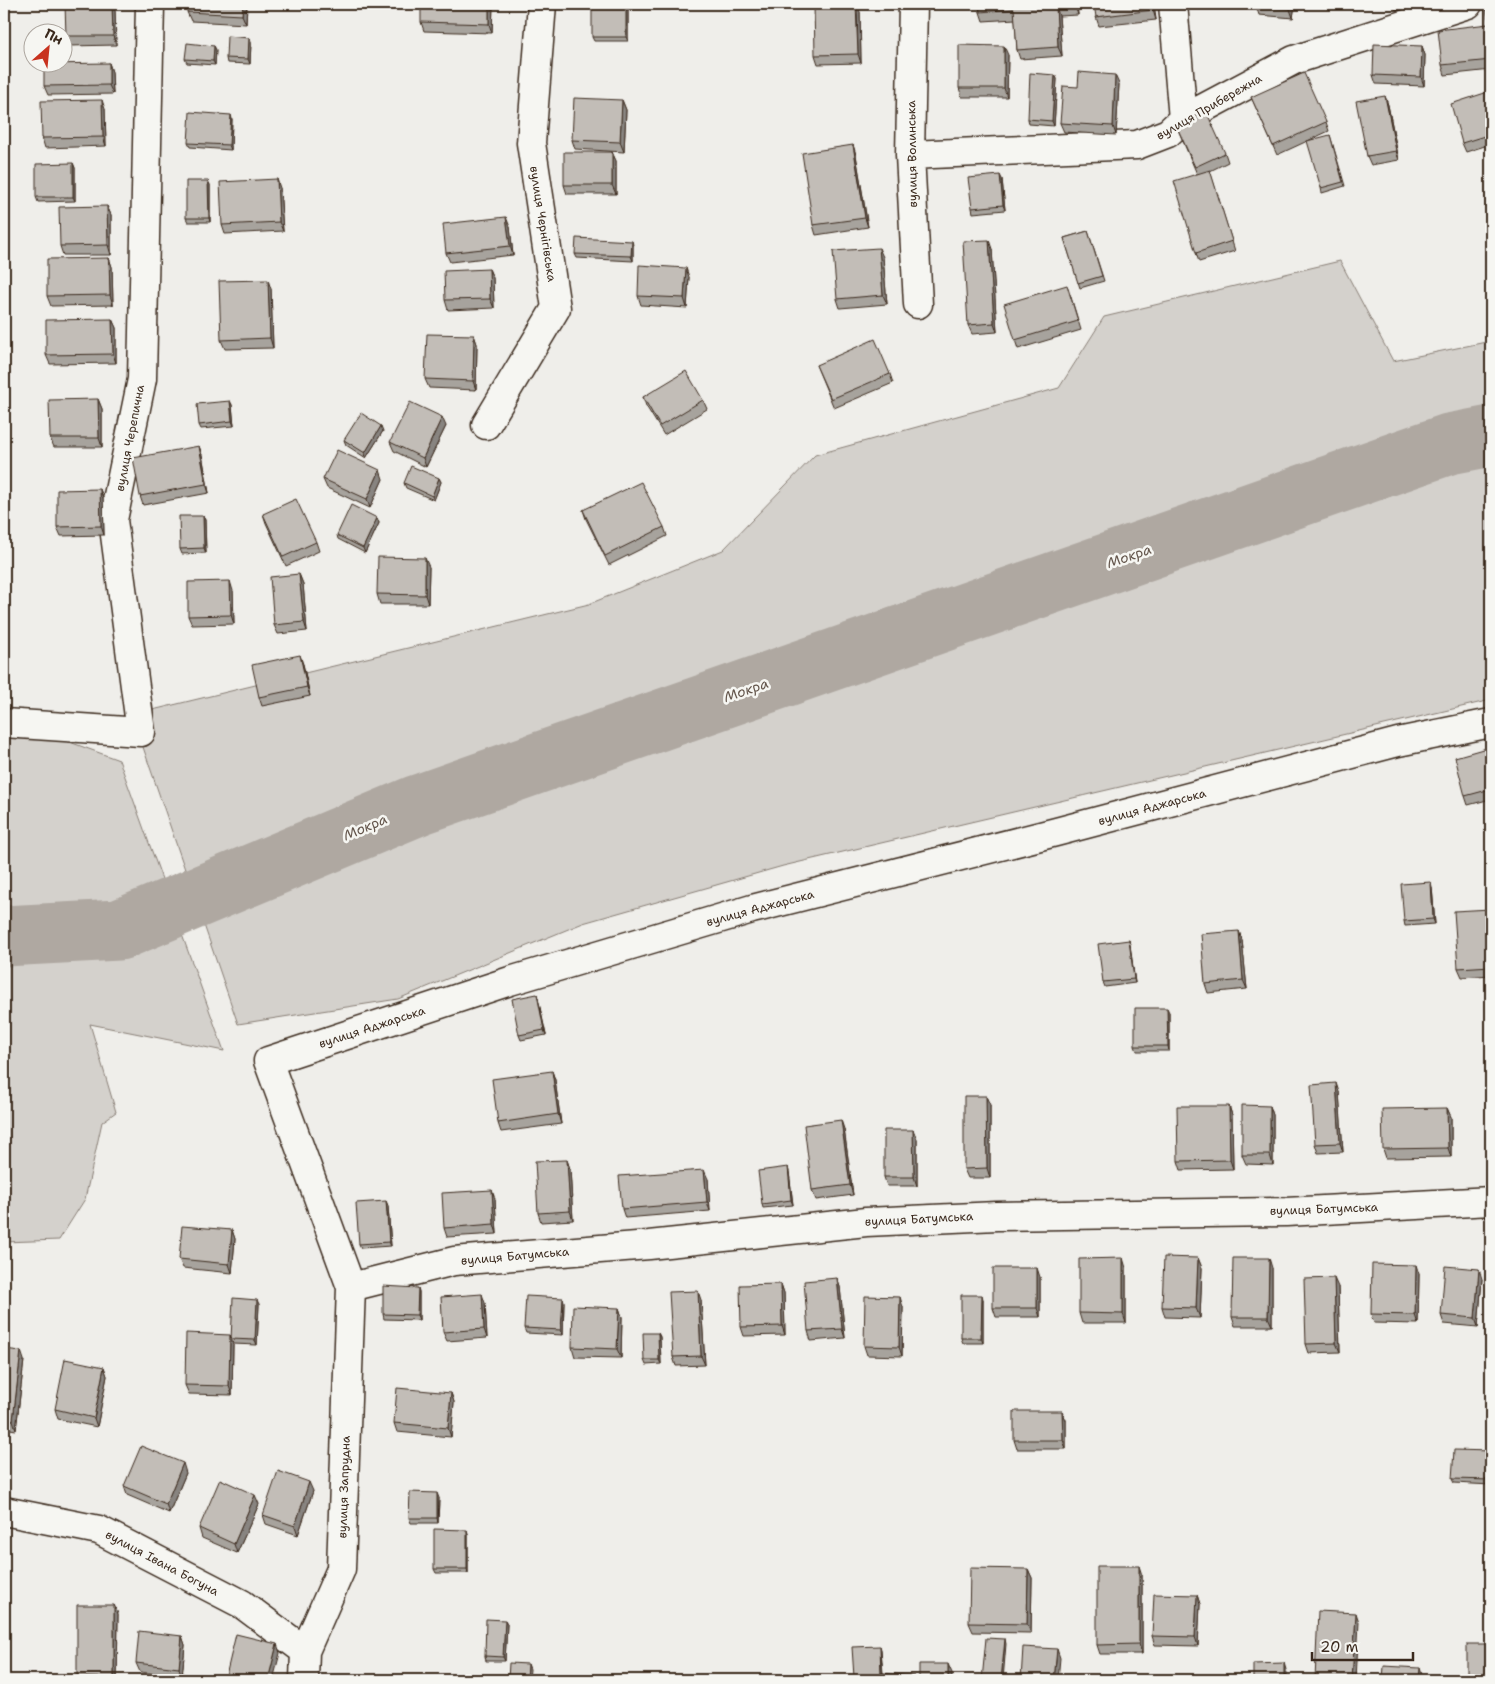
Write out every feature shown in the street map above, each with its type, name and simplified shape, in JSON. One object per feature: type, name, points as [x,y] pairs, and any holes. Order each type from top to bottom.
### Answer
[{"type":"street","name":"вулиця Черепична","points":[[4,723],[141,732],[113,520],[142,378],[150,4]]},
{"type":"street","name":"вулиця Чернігівська","points":[[486,425],[556,308],[531,143],[542,4]]},
{"type":"street","name":"вулиця Волинська","points":[[913,4],[910,155],[918,304]]},
{"type":"street","points":[[1173,4],[1183,119]]},
{"type":"street","name":"вулиця Прибережна","points":[[910,155],[1137,146],[1168,133],[1183,119],[1294,60],[1468,4]]},
{"type":"street","name":"вулиця Аджарська","points":[[351,1286],[268,1061],[510,982],[752,909],[1056,832],[1398,742],[1491,723]]},
{"type":"street","name":"вулиця Батумська","points":[[351,1286],[454,1261],[649,1245],[866,1222],[997,1216],[1286,1212],[1491,1201]]},
{"type":"street","name":"вулиця Запрудна","points":[[304,1680],[305,1651],[341,1569],[351,1286]]},
{"type":"street","name":"вулиця Івана Богуна","points":[[4,1512],[100,1530],[242,1604],[305,1651]]},
{"type":"shaded area","points":[[1340,261],[1393,361],[1491,341],[1491,700],[783,866],[583,923],[398,999],[238,1024],[132,715],[589,604],[723,550],[815,455],[1059,388],[1104,317]]},
{"type":"shaded area","points":[[4,727],[42,732],[119,760],[224,1051],[90,1024],[116,1112],[102,1122],[85,1199],[59,1240],[4,1242]]},
{"type":"building","points":[[65,4],[112,4],[113,36],[72,36],[72,22],[66,22]]},
{"type":"building","points":[[188,4],[243,4],[242,15],[187,12]]},
{"type":"building","points":[[421,4],[489,4],[489,24],[421,22]]},
{"type":"building","points":[[592,4],[626,4],[626,37],[592,37]]},
{"type":"building","points":[[814,4],[856,4],[858,54],[815,55]]},
{"type":"building","points":[[979,4],[1075,5],[1056,6],[1058,47],[1017,50],[1014,9],[980,12]]},
{"type":"building","points":[[1094,4],[1152,4],[1153,10],[1096,17]]},
{"type":"building","points":[[1256,4],[1291,4],[1290,9],[1256,6]]},
{"type":"building","points":[[1486,4],[1491,4],[1491,60],[1442,65],[1438,30],[1488,24]]},
{"type":"building","points":[[227,36],[249,38],[248,59],[226,58]]},
{"type":"building","points":[[187,43],[214,46],[213,61],[185,59]]},
{"type":"building","points":[[1374,44],[1422,46],[1421,77],[1373,75]]},
{"type":"building","points":[[959,45],[1004,46],[1004,88],[959,88]]},
{"type":"building","points":[[109,63],[109,85],[44,86],[44,72],[72,72],[72,64]]},
{"type":"building","points":[[1079,72],[1115,75],[1113,126],[1060,123],[1063,86],[1078,87]]},
{"type":"building","points":[[1030,73],[1055,75],[1052,121],[1028,119]]},
{"type":"building","points":[[1304,73],[1326,122],[1273,146],[1251,97]]},
{"type":"building","points":[[1491,91],[1491,134],[1462,143],[1451,104]]},
{"type":"building","points":[[1385,96],[1396,151],[1367,156],[1356,101]]},
{"type":"building","points":[[574,98],[622,100],[620,142],[572,140]]},
{"type":"building","points":[[102,100],[103,137],[42,138],[41,101]]},
{"type":"building","points":[[1206,111],[1225,153],[1195,167],[1176,125]]},
{"type":"building","points":[[190,112],[231,115],[229,145],[188,143]]},
{"type":"building","points":[[1330,135],[1343,182],[1321,188],[1307,141]]},
{"type":"building","points":[[853,145],[865,218],[813,225],[802,153]]},
{"type":"building","points":[[564,152],[612,152],[612,185],[564,185]]},
{"type":"building","points":[[73,163],[73,197],[36,197],[36,164]]},
{"type":"building","points":[[1210,170],[1232,241],[1196,253],[1174,181]]},
{"type":"building","points":[[1000,175],[1003,205],[972,208],[968,178]]},
{"type":"building","points":[[277,179],[279,222],[222,225],[220,182]]},
{"type":"building","points":[[186,181],[208,181],[209,218],[186,218]]},
{"type":"building","points":[[107,206],[108,245],[60,246],[59,207]]},
{"type":"building","points":[[506,217],[510,246],[446,253],[443,224]]},
{"type":"building","points":[[1088,231],[1102,276],[1078,283],[1064,238]]},
{"type":"building","points":[[576,238],[632,241],[631,256],[575,254]]},
{"type":"building","points":[[989,240],[994,323],[968,325],[963,241]]},
{"type":"building","points":[[879,248],[883,295],[837,299],[833,251]]},
{"type":"building","points":[[109,258],[110,295],[47,296],[47,259]]},
{"type":"building","points":[[639,265],[686,268],[684,298],[638,296]]},
{"type":"building","points":[[489,269],[490,299],[445,300],[444,271]]},
{"type":"building","points":[[268,280],[270,338],[221,340],[219,281]]},
{"type":"building","points":[[1067,285],[1078,321],[1015,340],[1004,304]]},
{"type":"building","points":[[112,319],[113,354],[46,355],[46,320]]},
{"type":"building","points":[[427,334],[474,335],[473,381],[425,379]]},
{"type":"building","points":[[875,339],[890,374],[831,399],[816,365]]},
{"type":"building","points":[[686,371],[703,400],[660,426],[643,397]]},
{"type":"building","points":[[98,399],[99,438],[50,438],[49,400]]},
{"type":"building","points":[[230,401],[232,421],[199,425],[197,404]]},
{"type":"building","points":[[410,402],[442,417],[423,458],[390,442]]},
{"type":"building","points":[[361,413],[381,426],[365,453],[344,440]]},
{"type":"building","points":[[199,446],[206,484],[140,496],[133,458]]},
{"type":"building","points":[[337,450],[380,470],[367,499],[323,479]]},
{"type":"building","points":[[411,466],[439,478],[432,496],[404,483]]},
{"type":"building","points":[[641,482],[664,527],[605,556],[583,510]]},
{"type":"building","points":[[100,489],[101,526],[57,527],[57,490]]},
{"type":"building","points":[[296,499],[316,542],[283,557],[263,514]]},
{"type":"building","points":[[351,505],[377,518],[363,548],[337,535]]},
{"type":"building","points":[[179,516],[203,516],[204,548],[180,549]]},
{"type":"building","points":[[378,557],[425,558],[425,595],[377,594]]},
{"type":"building","points":[[299,574],[304,622],[274,625],[270,577]]},
{"type":"building","points":[[230,581],[231,615],[188,616],[188,582]]},
{"type":"building","points":[[300,655],[307,687],[259,697],[252,665]]},
{"type":"building","points":[[1490,747],[1491,789],[1465,796],[1455,757]]},
{"type":"building","points":[[1431,882],[1433,919],[1404,921],[1401,884]]},
{"type":"building","points":[[1491,909],[1491,966],[1458,968],[1454,911]]},
{"type":"building","points":[[1239,931],[1243,980],[1205,984],[1201,934]]},
{"type":"building","points":[[1129,940],[1134,979],[1103,982],[1098,944]]},
{"type":"building","points":[[537,994],[544,1030],[519,1035],[512,999]]},
{"type":"building","points":[[1135,1008],[1167,1008],[1168,1046],[1135,1046]]},
{"type":"building","points":[[552,1071],[558,1114],[498,1123],[492,1079]]},
{"type":"building","points":[[1336,1083],[1340,1143],[1315,1144],[1311,1085]]},
{"type":"building","points":[[964,1096],[986,1096],[987,1168],[964,1169]]},
{"type":"building","points":[[1242,1105],[1270,1106],[1270,1155],[1242,1155]]},
{"type":"building","points":[[1177,1106],[1229,1106],[1230,1160],[1178,1161]]},
{"type":"building","points":[[1447,1108],[1448,1148],[1383,1149],[1382,1109]]},
{"type":"building","points":[[841,1120],[850,1185],[812,1190],[804,1125]]},
{"type":"building","points":[[884,1130],[913,1130],[914,1177],[884,1177]]},
{"type":"building","points":[[567,1160],[570,1211],[538,1213],[535,1161]]},
{"type":"building","points":[[788,1167],[791,1200],[762,1204],[758,1171]]},
{"type":"building","points":[[704,1170],[707,1202],[622,1209],[619,1176]]},
{"type":"building","points":[[492,1190],[494,1224],[444,1228],[442,1193]]},
{"type":"building","points":[[386,1201],[389,1242],[359,1244],[356,1203]]},
{"type":"building","points":[[182,1226],[232,1230],[229,1264],[179,1259]]},
{"type":"building","points":[[1164,1257],[1198,1258],[1196,1308],[1162,1307]]},
{"type":"building","points":[[1123,1258],[1123,1314],[1079,1313],[1079,1259]]},
{"type":"building","points":[[1233,1258],[1269,1258],[1268,1317],[1232,1317]]},
{"type":"building","points":[[1372,1264],[1416,1265],[1415,1315],[1371,1314]]},
{"type":"building","points":[[1445,1266],[1479,1269],[1475,1318],[1441,1315]]},
{"type":"building","points":[[993,1268],[1037,1268],[1037,1308],[993,1308]]},
{"type":"building","points":[[837,1278],[842,1329],[808,1331],[804,1281]]},
{"type":"building","points":[[1334,1278],[1336,1343],[1306,1344],[1304,1279]]},
{"type":"building","points":[[781,1284],[782,1326],[741,1327],[740,1285]]},
{"type":"building","points":[[383,1286],[418,1288],[417,1315],[383,1314]]},
{"type":"building","points":[[698,1291],[701,1356],[673,1357],[669,1292]]},
{"type":"building","points":[[482,1294],[484,1329],[443,1332],[441,1297]]},
{"type":"building","points":[[961,1295],[982,1295],[981,1338],[961,1338]]},
{"type":"building","points":[[526,1296],[563,1298],[561,1330],[524,1328]]},
{"type":"building","points":[[865,1296],[900,1297],[899,1347],[864,1346]]},
{"type":"building","points":[[233,1298],[257,1300],[255,1340],[231,1339]]},
{"type":"building","points":[[573,1306],[619,1308],[617,1349],[572,1347]]},
{"type":"building","points":[[186,1333],[230,1335],[229,1386],[185,1385]]},
{"type":"building","points":[[643,1333],[658,1333],[659,1360],[644,1360]]},
{"type":"building","points":[[4,1349],[21,1351],[13,1420],[4,1419]]},
{"type":"building","points":[[65,1359],[104,1367],[94,1418],[55,1409]]},
{"type":"building","points":[[397,1388],[451,1393],[448,1428],[394,1423]]},
{"type":"building","points":[[1014,1411],[1062,1411],[1063,1440],[1014,1440]]},
{"type":"building","points":[[141,1446],[183,1463],[166,1504],[124,1486]]},
{"type":"building","points":[[1454,1450],[1491,1451],[1491,1480],[1452,1479]]},
{"type":"building","points":[[278,1471],[309,1482],[295,1526],[263,1515]]},
{"type":"building","points":[[220,1479],[255,1495],[234,1544],[199,1528]]},
{"type":"building","points":[[410,1492],[437,1493],[437,1518],[409,1518]]},
{"type":"building","points":[[434,1529],[467,1530],[467,1569],[434,1569]]},
{"type":"building","points":[[1097,1566],[1139,1566],[1139,1644],[1097,1645]]},
{"type":"building","points":[[970,1568],[1028,1569],[1027,1624],[969,1623]]},
{"type":"building","points":[[1154,1594],[1197,1595],[1195,1637],[1152,1636]]},
{"type":"building","points":[[77,1605],[114,1605],[114,1678],[77,1677]]},
{"type":"building","points":[[1318,1611],[1356,1613],[1352,1680],[1315,1680]]},
{"type":"building","points":[[486,1619],[505,1620],[503,1657],[485,1656]]},
{"type":"building","points":[[139,1631],[182,1636],[179,1668],[136,1663]]},
{"type":"building","points":[[236,1634],[277,1644],[268,1680],[225,1680]]},
{"type":"building","points":[[986,1638],[1005,1639],[1001,1680],[982,1680]]},
{"type":"building","points":[[1467,1644],[1491,1644],[1491,1680],[1467,1680]]},
{"type":"building","points":[[880,1646],[881,1676],[854,1677],[852,1647]]},
{"type":"building","points":[[1023,1647],[1057,1649],[1054,1680],[1021,1680]]},
{"type":"building","points":[[509,1663],[528,1664],[527,1680],[508,1680]]},
{"type":"building","points":[[1284,1663],[1284,1680],[1253,1680],[1253,1664]]},
{"type":"building","points":[[919,1664],[948,1664],[948,1680],[919,1680]]},
{"type":"building","points":[[1384,1666],[1420,1668],[1419,1680],[1383,1680]]},
{"type":"building","points":[[882,1673],[914,1676],[913,1680],[882,1680]]},
{"type":"waterway","name":"Мокра","points":[[4,936],[119,930],[418,805],[1449,444],[1491,436]]}]
